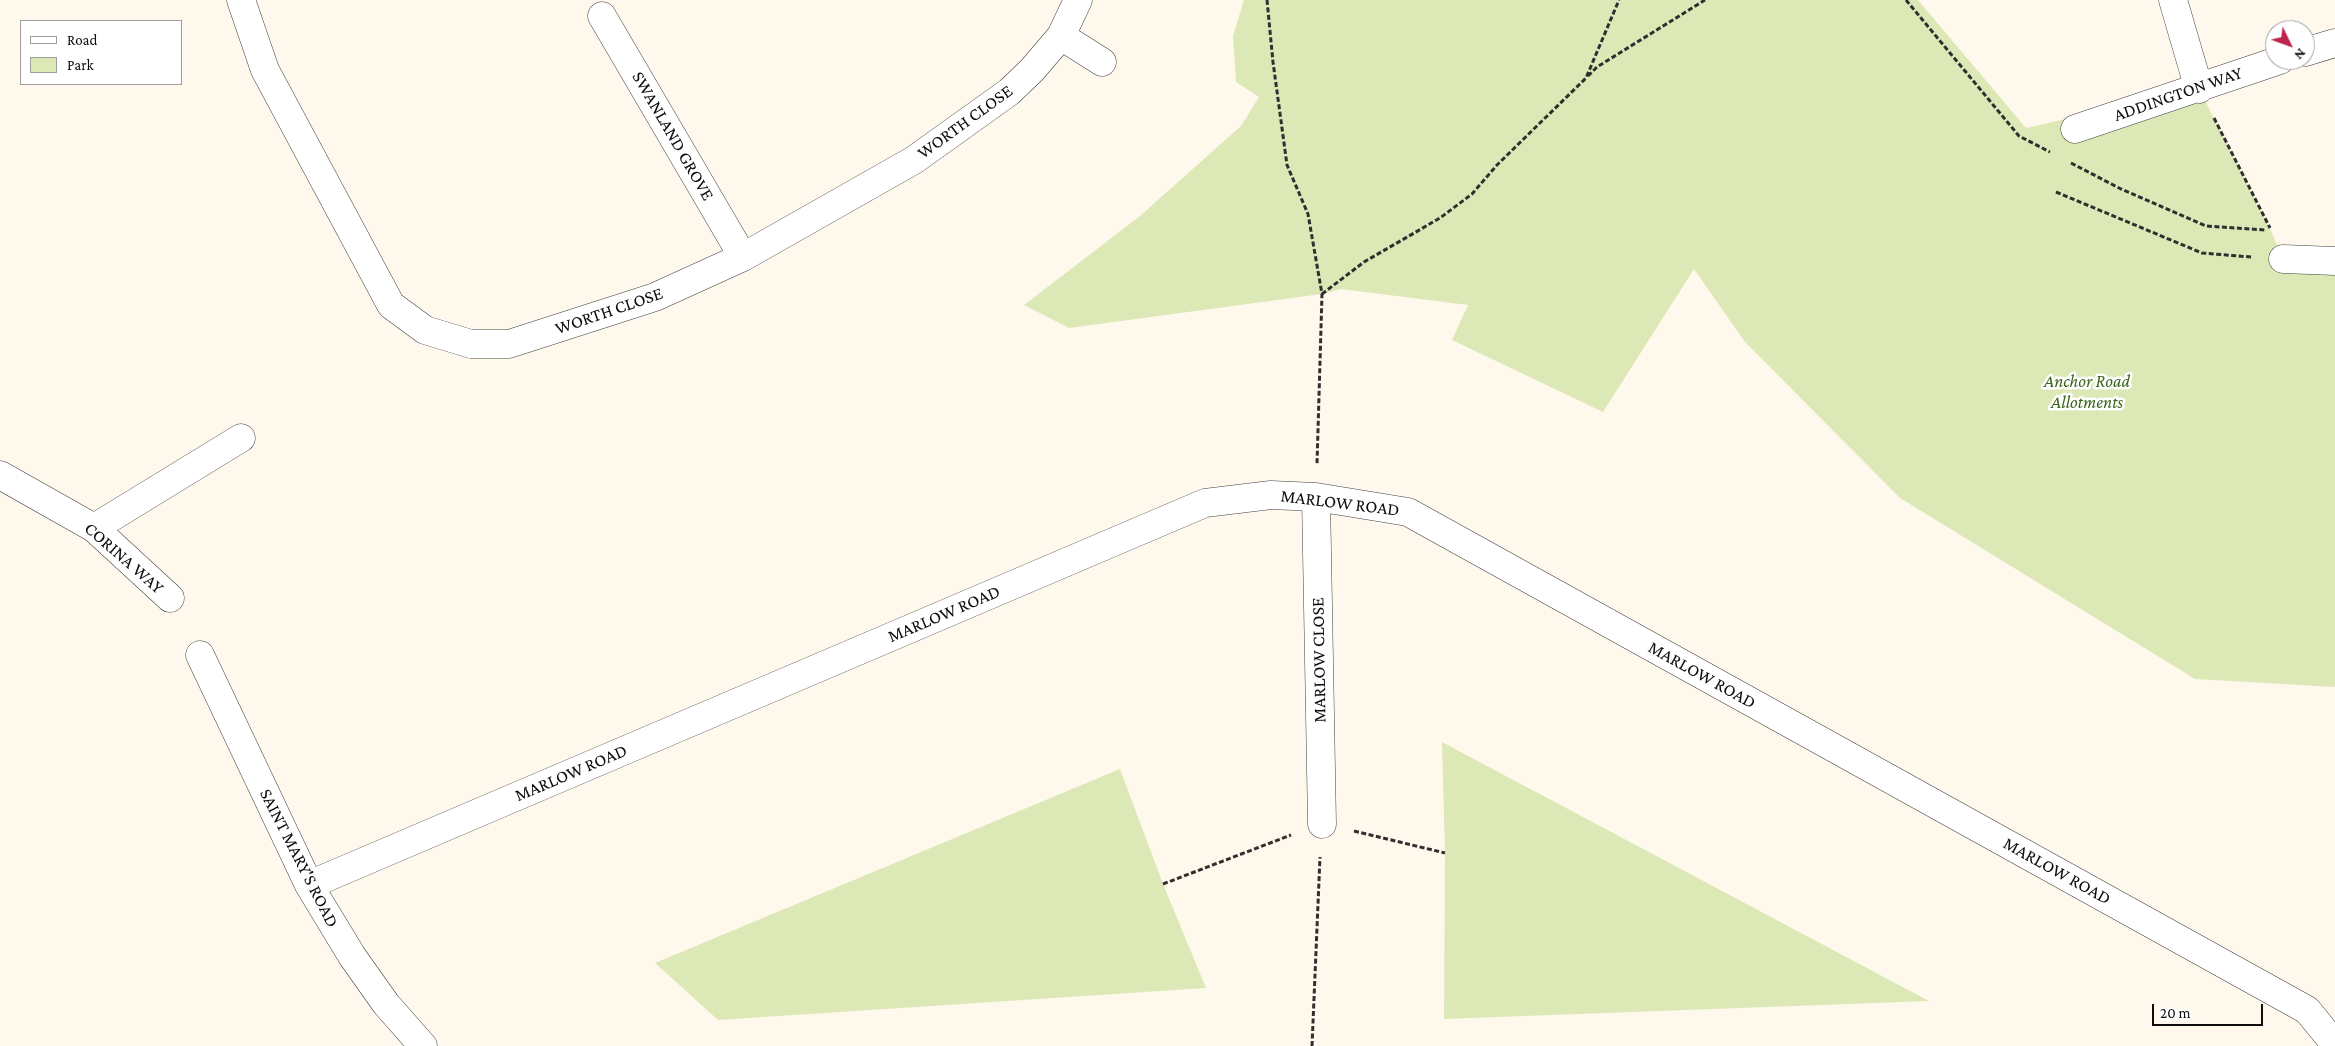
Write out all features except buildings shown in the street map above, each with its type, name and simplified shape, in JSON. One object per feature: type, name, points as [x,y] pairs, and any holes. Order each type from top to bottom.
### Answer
[{"type":"street","name":"WORTH CLOSE","points":[[241,0],[264,70],[392,306],[425,330],[471,344],[509,344],[655,297],[743,257],[914,160],[1009,92],[1032,70],[1061,36],[1078,0]]},
{"type":"street","points":[[2173,0],[2199,89]]},
{"type":"street","name":"SWANLAND GROVE","points":[[602,16],[743,257]]},
{"type":"street","points":[[1061,36],[1102,62]]},
{"type":"street","points":[[2315,49],[2335,43]]},
{"type":"street","name":"ADDINGTON WAY","points":[[2075,129],[2199,89],[2214,81],[2265,65]]},
{"type":"street","points":[[2283,259],[2335,260]]},
{"type":"street","points":[[94,528],[241,438]]},
{"type":"street","name":"CORINA WAY","points":[[0,475],[94,528],[170,598]]},
{"type":"street","name":"MARLOW ROAD","points":[[309,885],[1205,502],[1271,495],[1316,497],[1408,512],[2308,1010],[2335,1044]]},
{"type":"street","name":"MARLOW CLOSE","points":[[1316,497],[1322,824]]},
{"type":"street","name":"SAINT MARY'S ROAD","points":[[200,655],[309,885],[352,956],[386,1004],[423,1046]]},
{"type":"path","points":[[1267,0],[1273,62],[1282,114],[1287,165],[1308,214],[1322,294],[1316,497]]},
{"type":"path","points":[[1586,78],[1619,0]]},
{"type":"path","points":[[1322,294],[1364,262],[1440,218],[1472,194],[1497,165],[1597,67],[1705,0]]},
{"type":"path","points":[[2056,192],[2202,253],[2283,259],[2271,230],[2199,89]]},
{"type":"path","points":[[1312,1046],[1322,824]]},
{"type":"path","points":[[1163,884],[1322,824],[1445,853]]},
{"type":"green space","name":"Anchor Road Allotments","points":[[1244,0],[1918,0],[2026,128],[2199,89],[2271,231],[2283,259],[2335,261],[2335,687],[2195,679],[1900,498],[1745,342],[1694,269],[1603,412],[1452,340],[1468,305],[1341,289],[1322,294],[1069,328],[1024,305],[1140,216],[1241,126],[1259,97],[1236,82],[1233,36]]},
{"type":"green space","points":[[1442,742],[1929,1001],[1444,1019],[1445,853]]},
{"type":"green space","points":[[1120,769],[1163,884],[1206,988],[718,1020],[655,963]]}]
